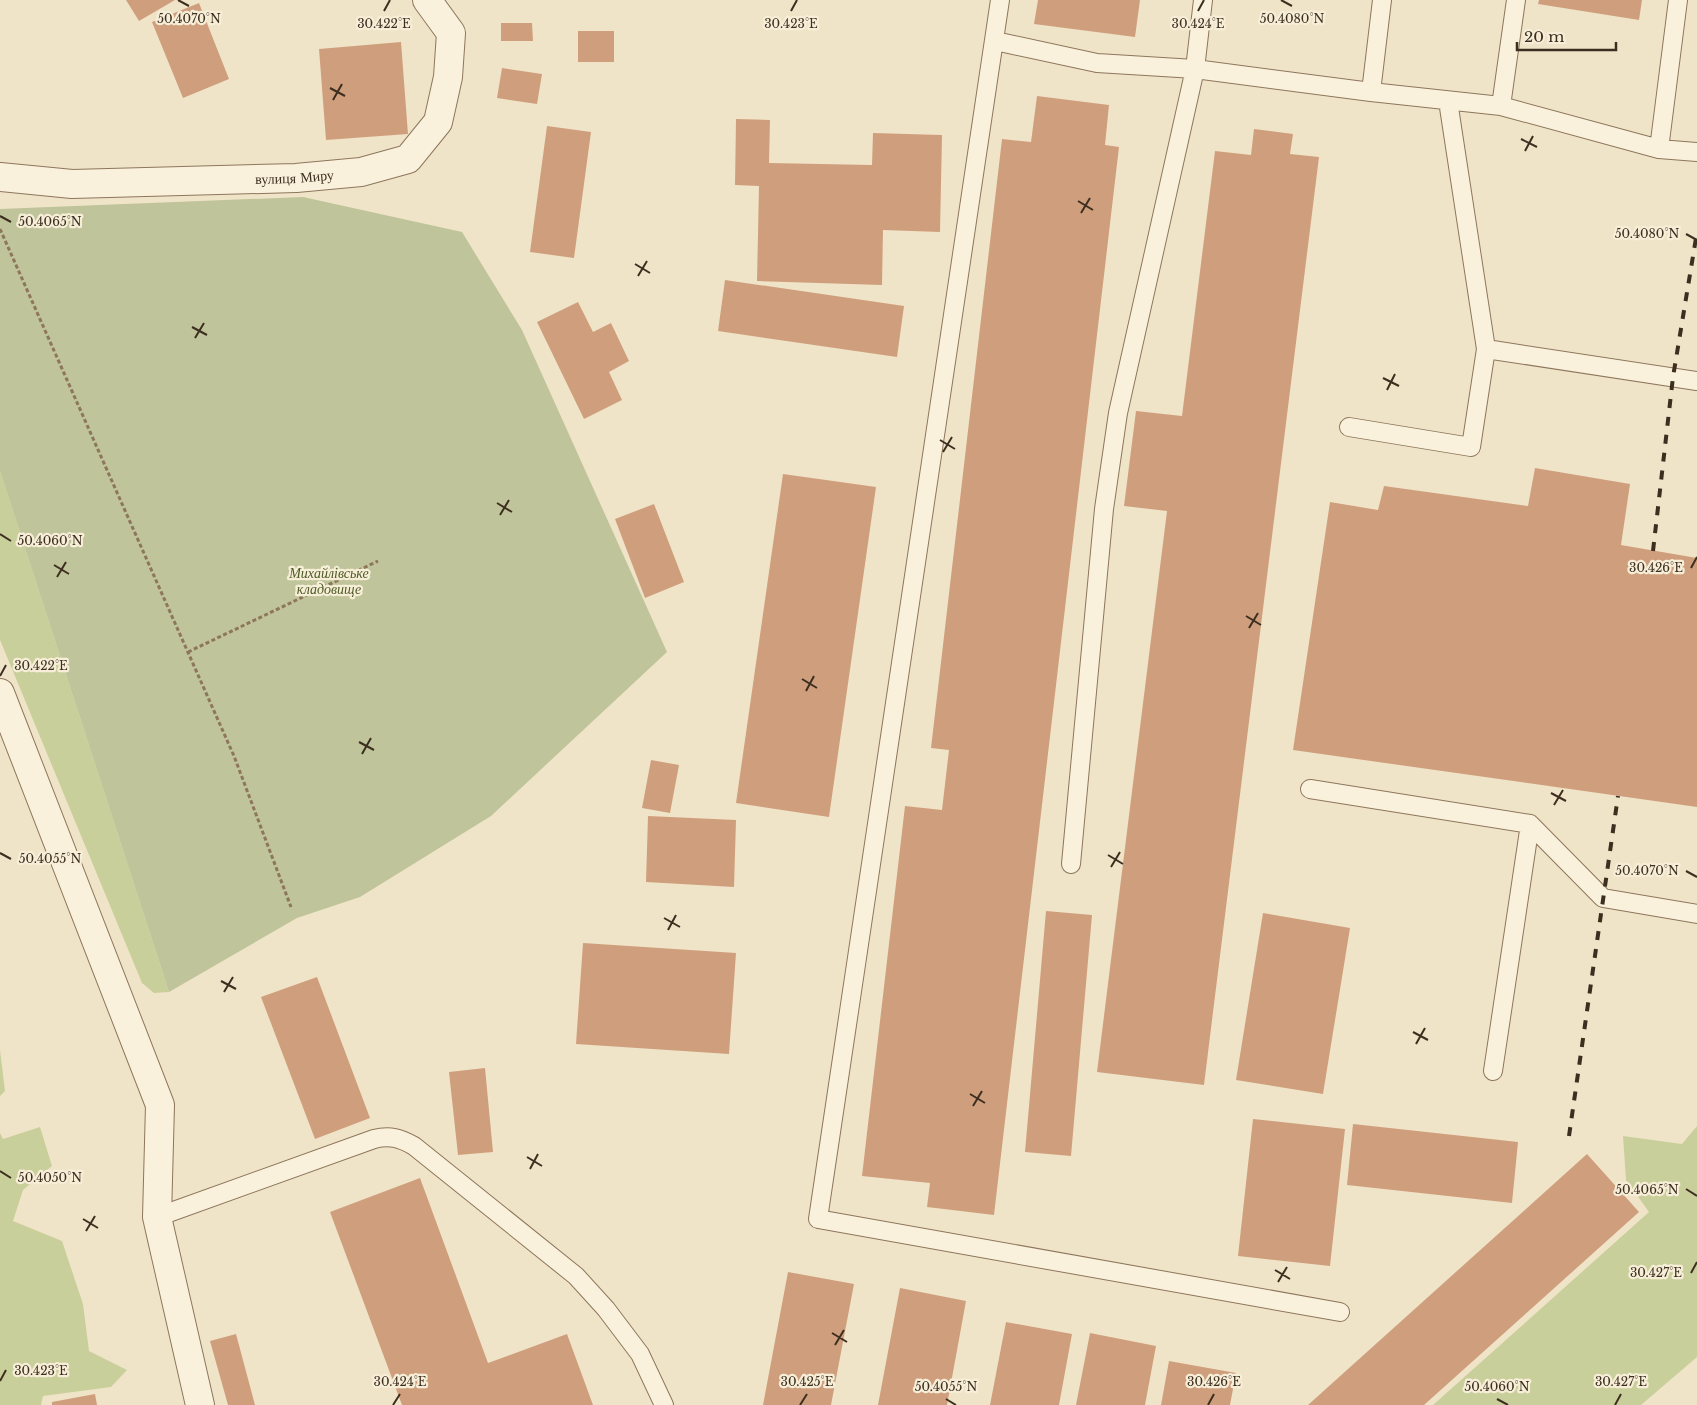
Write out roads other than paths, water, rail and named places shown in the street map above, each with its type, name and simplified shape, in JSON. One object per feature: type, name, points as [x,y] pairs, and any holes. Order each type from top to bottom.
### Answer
[{"type":"street","name":"вулиця Миру","points":[[0,177],[72,184],[296,178],[361,172],[408,159],[438,122],[448,77],[451,33],[427,0]]},
{"type":"street","points":[[0,693],[160,1105],[158,1217],[200,1405]]},
{"type":"lane","points":[[1000,0],[818,1219],[1340,1312]]},
{"type":"lane","points":[[1071,864],[1104,509],[1118,413],[1195,69],[1203,0]]},
{"type":"lane","points":[[1372,92],[1382,0]]},
{"type":"lane","points":[[1502,106],[1516,0]]},
{"type":"lane","points":[[1659,150],[1678,0]]},
{"type":"lane","points":[[995,41],[1096,63],[1195,69],[1372,92],[1502,106],[1659,150],[1697,152]]},
{"type":"lane","points":[[1349,427],[1471,447],[1486,348],[1448,101]]},
{"type":"lane","points":[[1486,348],[1697,381]]},
{"type":"lane","points":[[1310,789],[1530,824],[1604,898],[1697,914]]},
{"type":"lane","points":[[1493,1071],[1530,824]]},
{"type":"lane","points":[[158,1217],[374,1139],[386,1136],[397,1138],[414,1146],[576,1276],[606,1309],[640,1354],[664,1405]]},
{"type":"railway","points":[[1653,551],[1673,377],[1697,232]]},
{"type":"railway","points":[[1569,1136],[1618,796]]},
{"type":"park label","name":"Михайлівське кладовище","points":[[329,582]]}]
